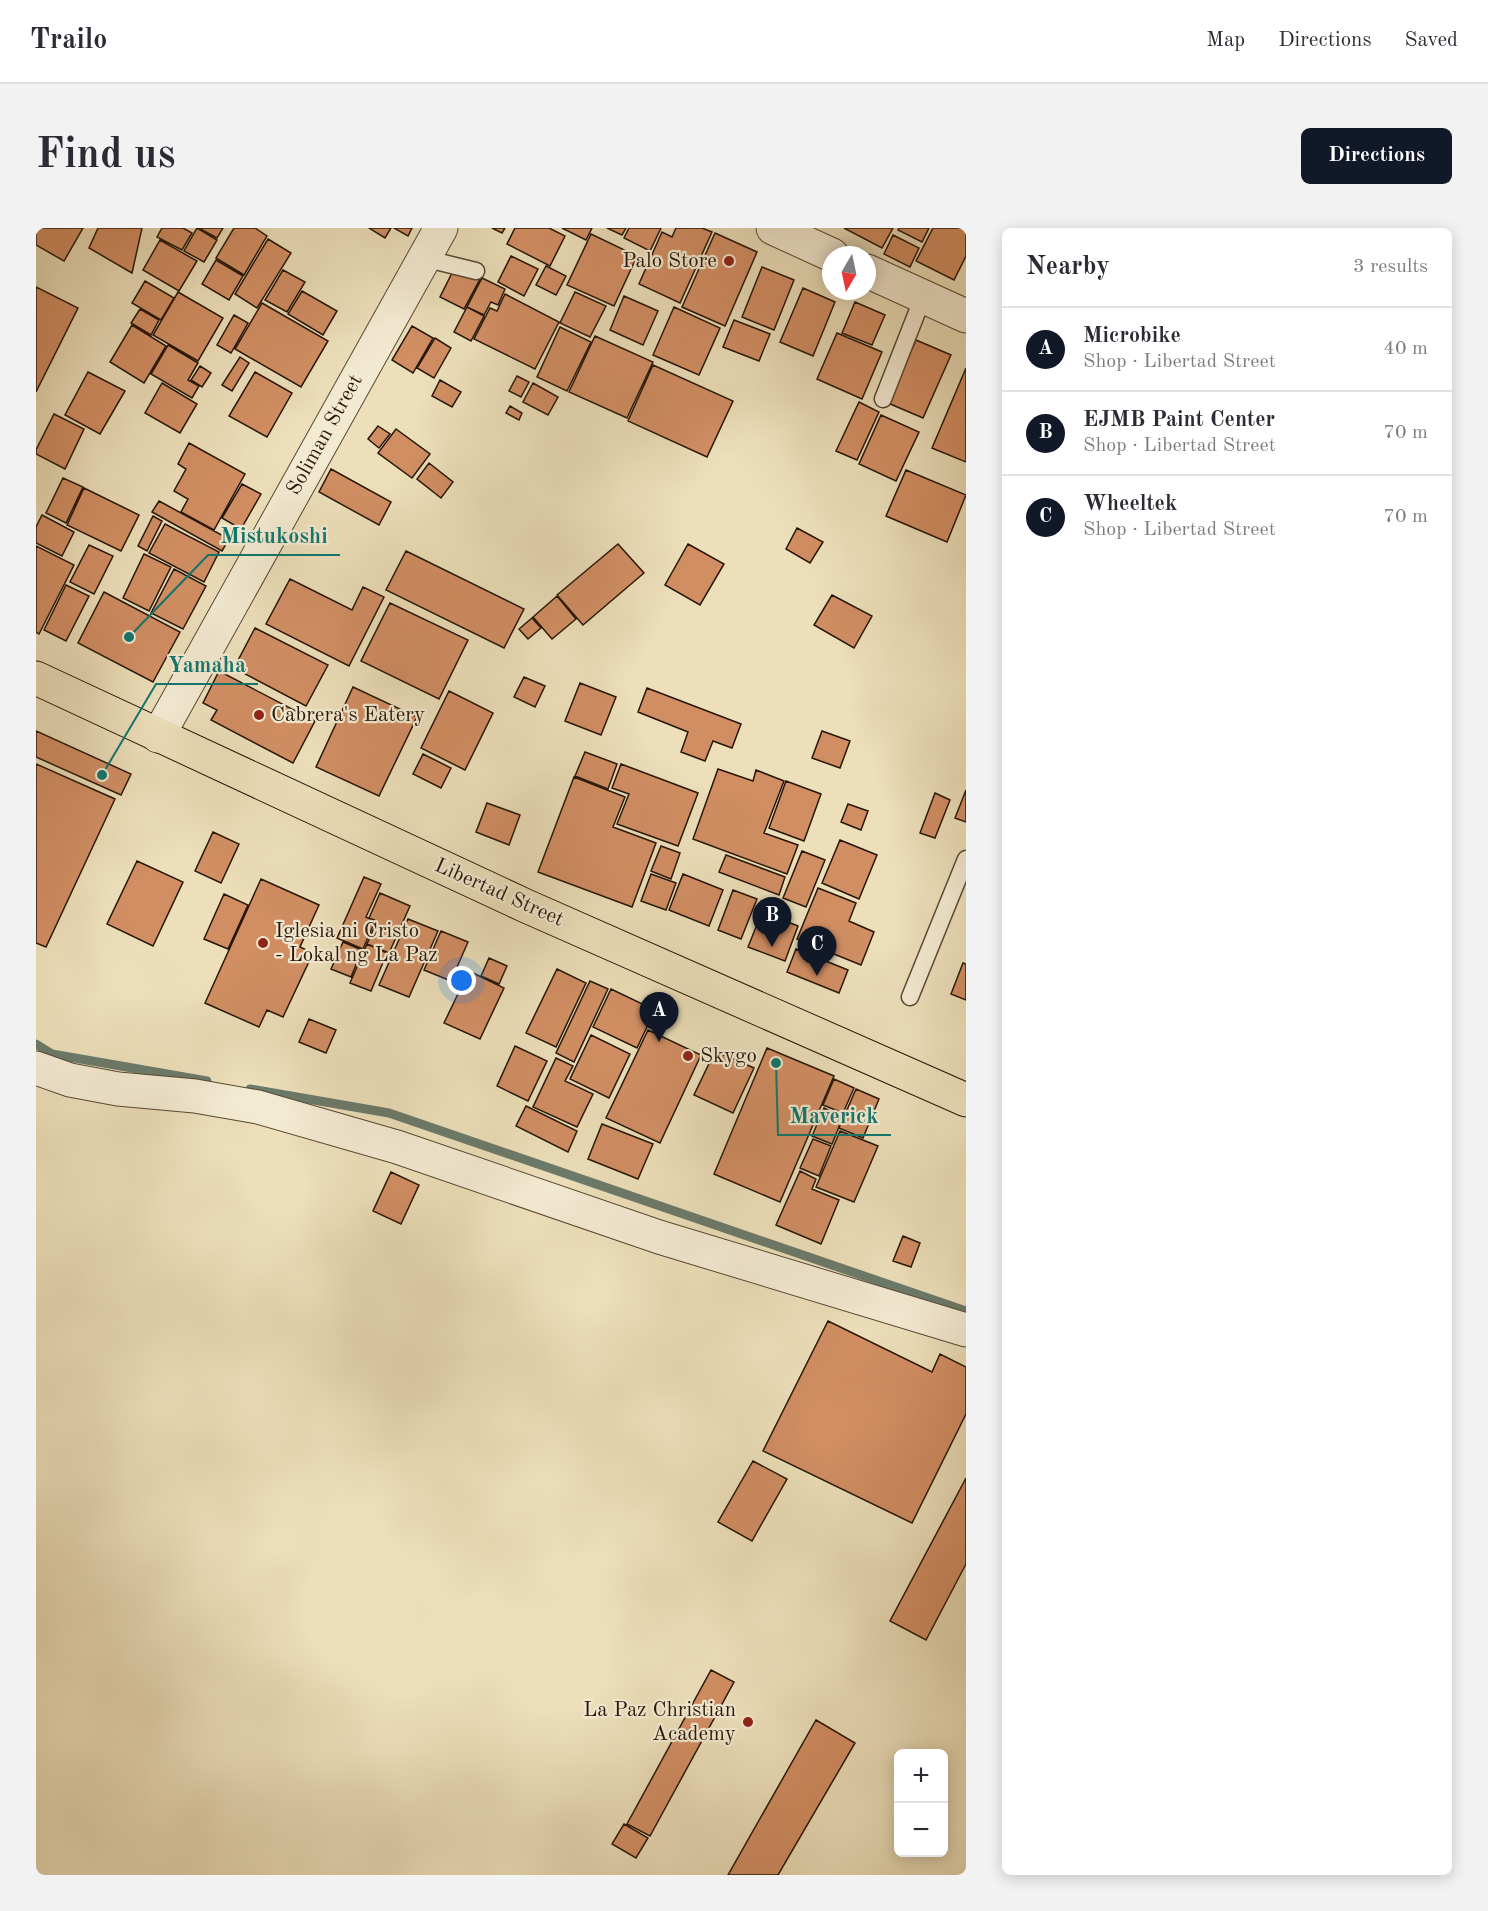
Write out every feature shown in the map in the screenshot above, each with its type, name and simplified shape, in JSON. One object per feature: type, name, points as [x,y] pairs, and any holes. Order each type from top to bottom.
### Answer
[{"type":"highway","name":"Libertad Street","points":[[36,678],[526,906],[966,1100]]},
{"type":"street","name":"Soliman Street","points":[[158,736],[441,228]]},
{"type":"street","points":[[773,228],[824,244]]},
{"type":"street","points":[[876,275],[966,316]]},
{"type":"street","points":[[36,1068],[70,1080],[118,1089],[195,1096],[258,1107],[397,1147],[659,1236],[966,1330]]},
{"type":"lane","points":[[423,258],[476,271]]},
{"type":"lane","points":[[883,399],[923,297]]},
{"type":"lane","points":[[910,997],[966,859]]},
{"type":"building","points":[[36,228],[83,228],[64,261],[36,245]]},
{"type":"building","points":[[98,228],[142,228],[132,273],[89,248]]},
{"type":"building","points":[[162,228],[183,228],[192,233],[182,250],[157,237]]},
{"type":"building","points":[[197,228],[217,240],[204,262],[184,251]]},
{"type":"building","points":[[199,228],[223,228],[217,238]]},
{"type":"building","points":[[234,228],[255,228],[267,236],[244,275],[216,258]]},
{"type":"building","points":[[369,228],[391,228],[385,238]]},
{"type":"building","points":[[394,228],[412,228],[408,236]]},
{"type":"building","points":[[492,228],[505,228],[502,233]]},
{"type":"building","points":[[515,228],[549,228],[565,236],[550,266],[507,244]]},
{"type":"building","points":[[562,228],[592,228],[586,240]]},
{"type":"building","points":[[607,228],[626,228],[622,235]]},
{"type":"building","points":[[629,228],[661,228],[650,251],[624,238]]},
{"type":"building","points":[[676,228],[702,228],[712,232],[680,303],[639,284],[662,232],[672,237]]},
{"type":"building","points":[[844,228],[893,228],[882,248]]},
{"type":"building","points":[[899,228],[929,228],[922,242],[898,230]]},
{"type":"building","points":[[933,228],[966,228],[966,256],[954,280],[916,261]]},
{"type":"building","points":[[715,233],[757,252],[725,326],[682,307]]},
{"type":"building","points":[[591,234],[637,256],[614,306],[567,285]]},
{"type":"building","points":[[893,235],[919,248],[910,267],[884,254]]},
{"type":"building","points":[[268,239],[291,253],[257,308],[235,294]]},
{"type":"building","points":[[160,240],[197,261],[179,291],[143,270]]},
{"type":"building","points":[[511,256],[538,269],[524,296],[498,282]]},
{"type":"building","points":[[216,260],[243,276],[229,300],[202,284]]},
{"type":"building","points":[[546,266],[566,276],[556,295],[536,285]]},
{"type":"building","points":[[455,267],[480,279],[464,309],[440,297]]},
{"type":"building","points":[[762,267],[794,280],[774,330],[742,317]]},
{"type":"building","points":[[283,270],[305,282],[287,312],[265,300]]},
{"type":"building","points":[[482,278],[505,289],[498,305],[491,302],[484,315],[467,307]]},
{"type":"building","points":[[145,281],[174,298],[161,320],[132,303]]},
{"type":"building","points":[[36,287],[78,308],[36,392]]},
{"type":"building","points":[[803,288],[822,296],[822,300],[835,302],[813,356],[780,342]]},
{"type":"building","points":[[302,291],[337,311],[323,335],[288,314]]},
{"type":"building","points":[[178,292],[223,318],[198,361],[153,335]]},
{"type":"building","points":[[575,292],[606,306],[590,337],[560,323]]},
{"type":"building","points":[[505,294],[559,322],[535,369],[474,339],[490,308],[497,311]]},
{"type":"building","points":[[624,296],[658,311],[643,345],[610,330]]},
{"type":"building","points":[[855,302],[885,315],[872,345],[842,333]]},
{"type":"building","points":[[262,303],[328,341],[301,387],[235,349]]},
{"type":"building","points":[[467,307],[484,316],[471,341],[454,332]]},
{"type":"building","points":[[674,307],[720,328],[699,375],[653,355]]},
{"type":"building","points":[[140,309],[159,320],[151,335],[131,323]]},
{"type":"building","points":[[234,315],[248,323],[231,353],[217,345]]},
{"type":"building","points":[[734,320],[770,334],[759,361],[723,347]]},
{"type":"building","points":[[132,325],[166,346],[144,383],[110,362]]},
{"type":"building","points":[[412,326],[433,338],[413,373],[392,360]]},
{"type":"building","points":[[560,327],[591,342],[567,391],[537,377]]},
{"type":"building","points":[[837,333],[882,352],[862,399],[817,379]]},
{"type":"building","points":[[595,336],[653,362],[627,418],[569,392]]},
{"type":"building","points":[[435,338],[451,348],[434,378],[417,368]]},
{"type":"building","points":[[916,340],[951,355],[923,418],[888,403]]},
{"type":"building","points":[[168,345],[198,363],[188,380],[199,386],[192,398],[151,374]]},
{"type":"building","points":[[240,357],[249,363],[232,391],[222,385]]},
{"type":"building","points":[[653,365],[733,401],[707,457],[628,421]]},
{"type":"building","points":[[200,366],[211,373],[202,387],[191,380]]},
{"type":"building","points":[[966,368],[966,462],[932,448]]},
{"type":"building","points":[[88,372],[125,391],[100,434],[65,415]]},
{"type":"building","points":[[255,372],[292,393],[267,437],[229,416]]},
{"type":"building","points":[[517,376],[529,382],[521,397],[509,391]]},
{"type":"building","points":[[440,380],[461,392],[452,407],[432,396]]},
{"type":"building","points":[[162,383],[197,404],[180,433],[145,413]]},
{"type":"building","points":[[533,383],[558,397],[548,415],[523,402]]},
{"type":"building","points":[[859,402],[879,412],[857,460],[836,451]]},
{"type":"building","points":[[510,406],[522,413],[519,420],[506,413]]},
{"type":"building","points":[[54,414],[84,429],[65,469],[36,454]]},
{"type":"building","points":[[881,415],[919,432],[896,481],[859,464]]},
{"type":"building","points":[[378,426],[390,434],[379,448],[368,439]]},
{"type":"building","points":[[396,429],[430,454],[412,478],[378,453]]},
{"type":"building","points":[[189,443],[245,474],[214,530],[181,512],[188,499],[174,491],[186,469],[178,464]]},
{"type":"building","points":[[429,463],[453,482],[441,498],[417,479]]},
{"type":"building","points":[[331,469],[391,502],[379,525],[319,492]]},
{"type":"building","points":[[906,470],[966,495],[947,542],[886,516]]},
{"type":"building","points":[[63,478],[83,487],[66,523],[46,513]]},
{"type":"building","points":[[242,484],[261,494],[241,529],[222,518]]},
{"type":"building","points":[[84,488],[139,515],[121,551],[67,525]]},
{"type":"building","points":[[159,501],[229,539],[222,551],[152,512]]},
{"type":"building","points":[[42,515],[74,532],[62,556],[36,543],[36,527]]},
{"type":"building","points":[[153,516],[162,521],[147,551],[138,546]]},
{"type":"building","points":[[165,524],[219,552],[204,582],[149,553]]},
{"type":"building","points":[[797,528],[823,542],[810,563],[786,549]]},
{"type":"building","points":[[618,544],[644,573],[583,625],[557,595]]},
{"type":"building","points":[[688,544],[724,564],[700,605],[665,585]]},
{"type":"building","points":[[89,545],[113,556],[94,594],[70,582]]},
{"type":"building","points":[[36,546],[74,565],[39,634],[36,632]]},
{"type":"building","points":[[406,551],[524,609],[504,648],[386,590]]},
{"type":"building","points":[[144,554],[171,567],[149,611],[123,598]]},
{"type":"building","points":[[174,569],[206,586],[183,629],[151,613]]},
{"type":"building","points":[[290,579],[352,610],[363,587],[384,597],[349,666],[266,624]]},
{"type":"building","points":[[66,585],[89,596],[66,641],[44,630]]},
{"type":"building","points":[[104,592],[180,632],[153,682],[78,643]]},
{"type":"building","points":[[832,595],[872,616],[854,648],[814,625]]},
{"type":"building","points":[[557,596],[576,619],[552,639],[533,617]]},
{"type":"building","points":[[390,603],[468,640],[439,699],[361,661]]},
{"type":"building","points":[[532,618],[541,628],[528,639],[519,629]]},
{"type":"building","points":[[255,628],[328,665],[306,706],[234,668]]},
{"type":"building","name":"Cabrera's Eatery","points":[[219,671],[315,721],[293,763],[211,720],[217,710],[203,703]]},
{"type":"building","points":[[524,677],[545,686],[535,707],[514,697]]},
{"type":"building","points":[[580,683],[616,697],[601,735],[565,721]]},
{"type":"building","points":[[353,687],[417,717],[379,796],[316,767]]},
{"type":"building","points":[[647,688],[741,724],[732,748],[713,741],[705,761],[681,752],[688,732],[638,712]]},
{"type":"building","points":[[449,691],[493,713],[465,770],[421,748]]},
{"type":"building","points":[[36,731],[131,774],[121,795],[36,757]]},
{"type":"building","points":[[822,731],[850,741],[840,768],[812,758]]},
{"type":"building","points":[[585,752],[617,764],[608,789],[575,776]]},
{"type":"building","points":[[423,754],[451,768],[441,788],[413,774]]},
{"type":"building","points":[[36,764],[115,799],[46,947],[36,943]]},
{"type":"building","points":[[621,764],[698,793],[678,846],[617,824],[629,794],[612,788]]},
{"type":"building","points":[[718,769],[753,781],[756,770],[784,781],[764,833],[798,845],[787,874],[693,839]]},
{"type":"building","points":[[574,777],[625,797],[613,827],[656,843],[632,907],[538,872]]},
{"type":"building","points":[[786,781],[821,794],[804,841],[769,828]]},
{"type":"building","points":[[966,790],[966,822],[955,818]]},
{"type":"building","points":[[935,793],[950,800],[935,838],[920,833]]},
{"type":"building","points":[[487,803],[520,815],[509,845],[476,832]]},
{"type":"building","points":[[848,804],[868,811],[861,830],[841,822]]},
{"type":"building","points":[[213,832],[239,844],[221,883],[195,871]]},
{"type":"building","points":[[840,840],[877,855],[859,899],[822,883]]},
{"type":"building","points":[[661,846],[680,853],[671,879],[651,871]]},
{"type":"building","points":[[802,851],[825,860],[806,907],[783,898]]},
{"type":"building","points":[[726,855],[785,877],[779,895],[719,872]]},
{"type":"building","points":[[137,861],[183,882],[153,946],[107,924]]},
{"type":"building","points":[[651,874],[676,883],[666,910],[641,901]]},
{"type":"building","points":[[683,874],[723,890],[709,926],[669,910]]},
{"type":"building","points":[[364,877],[381,884],[366,917],[375,921],[363,949],[337,938]]},
{"type":"building","points":[[261,879],[319,905],[300,947],[313,953],[283,1017],[267,1010],[259,1027],[205,1003]]},
{"type":"building","points":[[818,888],[856,903],[849,921],[874,932],[861,965],[797,939]]},
{"type":"building","points":[[733,890],[757,899],[741,939],[718,930]]},
{"type":"building","points":[[380,893],[410,906],[389,953],[367,944],[377,921],[369,918]]},
{"type":"building","points":[[224,894],[248,905],[228,949],[204,939]]},
{"type":"building","points":[[762,912],[798,926],[785,961],[748,947]]},
{"type":"building","points":[[408,919],[438,931],[409,997],[379,985]]},
{"type":"building","points":[[441,931],[468,942],[451,981],[424,970]]},
{"type":"building","points":[[343,942],[362,950],[351,977],[331,969]]},
{"type":"building","points":[[367,944],[387,953],[371,991],[350,983]]},
{"type":"building","points":[[796,949],[848,970],[839,993],[787,972]]},
{"type":"building","points":[[489,958],[507,966],[499,984],[481,976]]},
{"type":"building","points":[[963,963],[966,964],[966,1000],[951,994]]},
{"type":"building","points":[[557,969],[586,983],[556,1047],[526,1033]]},
{"type":"building","points":[[469,971],[504,988],[480,1039],[444,1023]]},
{"type":"building","points":[[590,981],[608,989],[574,1062],[556,1053]]},
{"type":"building","points":[[611,989],[655,1010],[637,1048],[593,1027]]},
{"type":"building","points":[[309,1019],[336,1030],[326,1053],[299,1042]]},
{"type":"building","points":[[648,1030],[701,1055],[660,1143],[606,1118]]},
{"type":"building","points":[[591,1035],[630,1054],[609,1098],[570,1079]]},
{"type":"building","points":[[515,1046],[547,1061],[528,1101],[497,1086]]},
{"type":"building","points":[[767,1048],[834,1076],[780,1202],[714,1174]]},
{"type":"building","points":[[715,1051],[754,1068],[733,1113],[694,1095]]},
{"type":"building","points":[[556,1058],[573,1066],[565,1081],[593,1094],[577,1127],[533,1107]]},
{"type":"building","points":[[834,1079],[854,1088],[843,1113],[823,1105]]},
{"type":"building","points":[[856,1089],[879,1099],[863,1138],[839,1128]]},
{"type":"building","points":[[526,1106],[577,1131],[568,1152],[516,1126]]},
{"type":"building","points":[[824,1108],[843,1117],[832,1144],[812,1136]]},
{"type":"building","points":[[602,1124],[653,1144],[638,1179],[588,1159]]},
{"type":"building","points":[[840,1131],[878,1146],[854,1202],[816,1187]]},
{"type":"building","points":[[813,1139],[831,1146],[819,1176],[800,1168]]},
{"type":"building","points":[[800,1171],[816,1179],[812,1189],[839,1200],[821,1244],[776,1225]]},
{"type":"building","points":[[391,1172],[419,1185],[401,1224],[373,1211]]},
{"type":"building","points":[[903,1236],[920,1243],[911,1267],[893,1261]]},
{"type":"building","points":[[828,1321],[932,1372],[940,1354],[966,1367],[966,1414],[912,1523],[763,1451]]},
{"type":"building","points":[[753,1461],[787,1479],[752,1541],[718,1522]]},
{"type":"building","points":[[966,1478],[966,1564],[926,1640],[890,1621]]},
{"type":"building","points":[[711,1670],[734,1682],[650,1836],[627,1824]]},
{"type":"building","points":[[816,1720],[855,1743],[778,1875],[728,1875]]},
{"type":"building","points":[[624,1824],[648,1838],[636,1858],[612,1844]]},
{"type":"waterway","points":[[36,1044],[52,1054],[207,1081]]},
{"type":"waterway","points":[[250,1089],[389,1113],[966,1311]]},
{"type":"place","name":"Palo Store","points":[[729,261]]},
{"type":"place","name":"Mistukoshi","points":[[129,637]]},
{"type":"place","name":"Cabrera's Eatery","points":[[259,715]]},
{"type":"place","name":"Yamaha","points":[[102,775]]},
{"type":"place","name":"Iglesia ni Cristo - Lokal ng La Paz","points":[[263,943]]},
{"type":"place","name":"EJMB Paint Center","points":[[772,947]]},
{"type":"place","name":"Wheeltek","points":[[817,976]]},
{"type":"place","name":"Microbike","points":[[659,1042]]},
{"type":"place","name":"Skygo","points":[[688,1056]]},
{"type":"place","name":"Maverick","points":[[776,1063]]},
{"type":"place","name":"La Paz Christian Academy","points":[[748,1722]]}]
